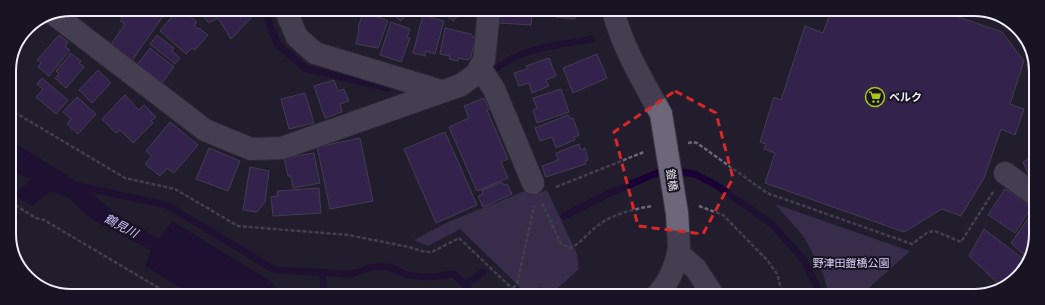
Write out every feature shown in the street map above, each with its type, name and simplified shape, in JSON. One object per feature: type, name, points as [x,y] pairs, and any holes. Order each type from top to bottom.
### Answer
[{"type":"street","points":[[288,16],[297,38],[315,53],[441,91]]},
{"type":"street","points":[[58,17],[205,130],[251,149],[282,148],[461,85],[476,74],[484,60],[488,16]]},
{"type":"street","name":"鎧橋","points":[[615,16],[626,45],[661,114],[677,213],[678,250]]},
{"type":"street","points":[[480,68],[494,89],[540,193]]},
{"type":"street","points":[[1005,173],[1029,190]]},
{"type":"street","points":[[662,289],[670,275],[678,250],[696,269],[709,289]]},
{"type":"path","points":[[16,113],[125,178],[174,189],[238,226],[348,235],[409,247],[425,252],[432,252],[459,238],[513,288],[517,284],[540,193]]},
{"type":"path","points":[[686,143],[696,143],[767,193],[775,197],[912,244],[928,232],[935,231],[961,242],[1005,173]]},
{"type":"path","points":[[540,193],[642,152],[650,151]]},
{"type":"path","points":[[540,193],[561,244],[570,248],[575,246]]},
{"type":"path","points":[[16,206],[36,218],[44,220],[161,289]]},
{"type":"highlighted area","points":[[675,91],[716,113],[733,178],[703,234],[638,226],[614,132]]},
{"type":"green space","points":[[527,190],[531,195],[547,190],[577,254],[579,269],[557,289],[542,289],[540,287],[537,289],[522,289],[460,229],[428,246],[414,240],[448,222]]},
{"type":"green space","name":"野津田鎧橋公園","points":[[775,204],[910,251],[868,289],[828,289],[822,271],[804,237]]},
{"type":"water","name":"鶴見川","points":[[16,144],[84,186],[112,211],[159,239],[172,221],[272,282],[276,289],[182,289],[145,266],[151,250],[91,219],[68,197],[51,191],[16,219],[16,192],[32,179],[16,174]]},
{"type":"pier","points":[[16,197],[34,207],[22,217],[16,214]]},
{"type":"building","points":[[123,16],[163,16],[131,62],[109,47],[125,24],[120,21]]},
{"type":"building","points":[[172,16],[190,16],[197,22],[194,25],[208,35],[195,50],[192,48],[186,54],[160,31]]},
{"type":"building","points":[[203,16],[250,16],[251,18],[231,39],[218,18],[209,23]]},
{"type":"building","points":[[362,16],[376,16],[388,21],[378,48],[356,44],[359,30],[358,27]]},
{"type":"building","points":[[395,16],[405,16],[401,21]]},
{"type":"building","points":[[423,16],[444,21],[435,54],[426,51],[425,56],[413,53]]},
{"type":"building","points":[[447,16],[458,16],[453,21]]},
{"type":"building","points":[[500,16],[532,16],[531,25],[499,23]]},
{"type":"building","points":[[556,16],[575,16],[575,19]]},
{"type":"building","points":[[829,16],[956,16],[1002,32],[1024,61],[1010,104],[1024,109],[1015,135],[1001,129],[984,178],[961,216],[942,209],[904,232],[765,183],[775,153],[764,149],[766,144],[760,142],[774,97],[781,100],[805,26],[823,33]]},
{"type":"building","points":[[391,22],[410,29],[407,38],[410,38],[401,62],[380,55]]},
{"type":"building","points":[[445,28],[471,34],[475,40],[471,57],[468,60],[458,58],[458,61],[449,59],[450,56],[440,54]]},
{"type":"building","points":[[59,35],[68,42],[65,47],[70,50],[49,76],[38,67],[41,63],[37,60]]},
{"type":"building","points":[[157,35],[174,48],[172,51],[180,58],[175,64],[150,44]]},
{"type":"building","points":[[150,48],[174,67],[162,83],[137,65]]},
{"type":"building","points":[[71,53],[81,61],[79,63],[84,67],[66,88],[55,78],[59,74],[56,71]]},
{"type":"building","points":[[597,54],[607,78],[573,93],[563,68]]},
{"type":"building","points":[[549,58],[556,76],[546,80],[549,86],[532,93],[529,83],[519,86],[514,73],[527,69],[526,66]]},
{"type":"building","points":[[98,70],[111,83],[92,103],[79,90]]},
{"type":"building","points":[[42,78],[68,100],[56,114],[36,97],[43,89],[37,84]]},
{"type":"building","points":[[334,80],[338,91],[344,89],[349,101],[340,104],[342,112],[325,118],[314,86]]},
{"type":"building","points":[[561,89],[569,112],[537,123],[533,110],[537,108],[533,98]]},
{"type":"building","points":[[305,93],[314,123],[289,129],[281,99]]},
{"type":"building","points":[[125,95],[139,110],[144,105],[156,117],[151,121],[153,123],[133,143],[120,130],[116,133],[102,119]]},
{"type":"building","points":[[77,97],[96,114],[78,134],[67,124],[71,119],[63,112]]},
{"type":"building","points":[[484,98],[489,109],[487,110],[508,159],[501,162],[508,178],[477,191],[449,127],[469,118],[464,106]]},
{"type":"building","points":[[568,115],[570,119],[573,118],[579,135],[574,137],[575,140],[556,148],[552,137],[540,141],[535,128]]},
{"type":"building","points":[[170,122],[198,145],[174,173],[167,168],[160,176],[145,164],[152,156],[146,151]]},
{"type":"building","points":[[445,132],[477,205],[436,223],[404,149]]},
{"type":"building","points":[[360,138],[373,201],[330,209],[317,147]]},
{"type":"building","points":[[579,144],[581,150],[585,148],[588,160],[585,161],[586,164],[546,177],[542,166],[558,160],[556,153]]},
{"type":"building","points":[[209,148],[240,161],[228,191],[196,179]]},
{"type":"building","points":[[314,153],[320,183],[293,188],[291,176],[288,176],[284,158]]},
{"type":"building","points":[[1029,159],[1029,176],[1023,162]]},
{"type":"building","points":[[250,167],[269,171],[265,202],[257,212],[243,210]]},
{"type":"building","points":[[502,182],[504,185],[507,184],[512,194],[483,207],[478,196],[483,194],[482,190]]},
{"type":"building","points":[[319,188],[321,213],[273,216],[271,197],[278,196],[277,191]]},
{"type":"building","points":[[1005,189],[1029,204],[1029,211],[1015,233],[988,215]]},
{"type":"building","points":[[1029,217],[1029,242],[1025,256],[1011,243]]},
{"type":"building","points":[[984,229],[1023,259],[1020,265],[1008,278],[998,284],[969,256]]},
{"type":"waterway","points":[[267,16],[277,44],[305,68],[387,88]]},
{"type":"waterway","points":[[497,68],[507,61],[530,51],[592,39]]},
{"type":"waterway","points":[[564,216],[610,193],[664,170],[695,174],[716,185],[772,224],[804,260],[818,289]]},
{"type":"waterway","points":[[78,186],[167,205],[275,270],[352,274],[372,267],[389,267],[408,275],[429,277],[454,274],[468,289]]},
{"type":"waterway","points":[[465,285],[483,272]]},
{"type":"waterway","points":[[323,273],[324,289]]},
{"type":"place","name":"ベルク","points":[[875,97]]}]
